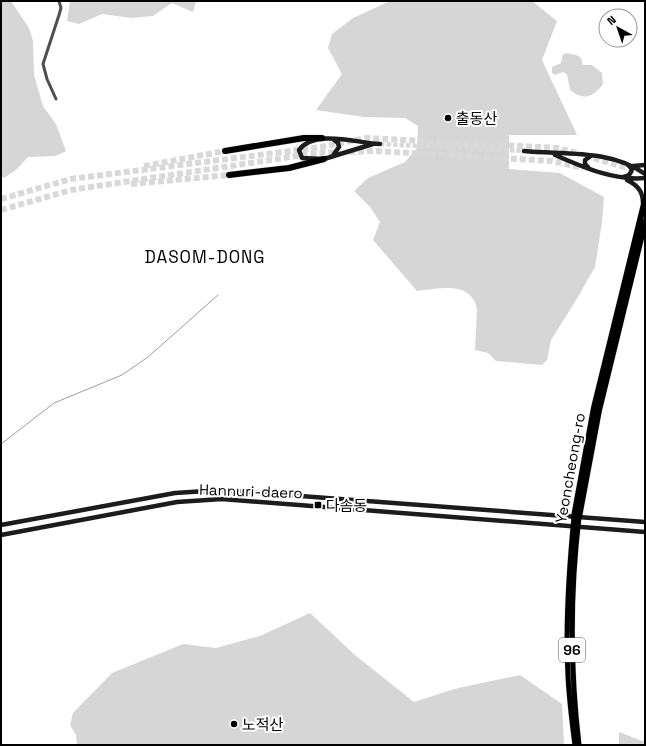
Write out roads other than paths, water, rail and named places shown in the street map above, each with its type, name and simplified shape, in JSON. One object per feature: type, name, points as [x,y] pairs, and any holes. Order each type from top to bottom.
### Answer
[{"type":"highway","points":[[225,151],[304,138],[322,138]]},
{"type":"highway","points":[[229,175],[289,168],[324,159]]},
{"type":"highway","name":"Yeoncheong-ro","points":[[576,517],[594,408],[645,200]]},
{"type":"highway","name":"Yeoncheong-ro","points":[[576,517],[599,410],[645,222]]},
{"type":"main road","name":"Yeoncheong-ro","points":[[575,745],[568,674],[568,584],[574,547],[576,517]]},
{"type":"main road","name":"Yeoncheong-ro","points":[[573,555],[572,648],[575,707],[579,745]]},
{"type":"street","points":[[56,99],[47,79],[43,64],[61,8],[59,1]]},
{"type":"street","points":[[373,144],[324,159],[302,158],[299,150],[308,142],[322,138],[380,144]]},
{"type":"street","points":[[331,156],[338,151],[339,147],[338,143],[332,139]]},
{"type":"street","points":[[524,151],[595,156],[632,166],[645,174]]},
{"type":"street","points":[[552,154],[590,169],[629,180],[645,178]]},
{"type":"street","points":[[590,169],[585,160],[590,156],[595,156]]},
{"type":"street","points":[[622,178],[630,175],[632,172],[630,166],[626,164]]},
{"type":"street","points":[[632,166],[645,165]]},
{"type":"street","points":[[622,178],[639,188],[643,198],[643,208]]},
{"type":"street","name":"Hannuri-daero","points":[[1,525],[176,493],[222,490],[645,522]]},
{"type":"street","name":"Hannuri-daero","points":[[1,534],[177,502],[222,499],[645,532]]},
{"type":"waterway","points":[[1,444],[54,403],[122,375],[148,357],[218,295]]},
{"type":"tunnel","points":[[1,199],[71,179],[321,147],[366,138],[558,148],[576,153]]},
{"type":"tunnel","points":[[380,144],[524,151]]},
{"type":"tunnel","points":[[144,166],[225,151]]},
{"type":"tunnel","points":[[349,152],[374,151],[552,161],[583,168]]},
{"type":"tunnel","points":[[1,210],[71,190],[317,153],[340,152]]},
{"type":"tunnel","points":[[585,156],[636,170]]},
{"type":"tunnel","points":[[131,184],[229,175]]},
{"type":"place","name":"출동산","points":[[448,118]]},
{"type":"place","name":"다솜동","points":[[318,505]]},
{"type":"place","name":"노적산","points":[[234,724]]},
{"type":"district","name":"DASOM-DONG","points":[[205,257]]}]
